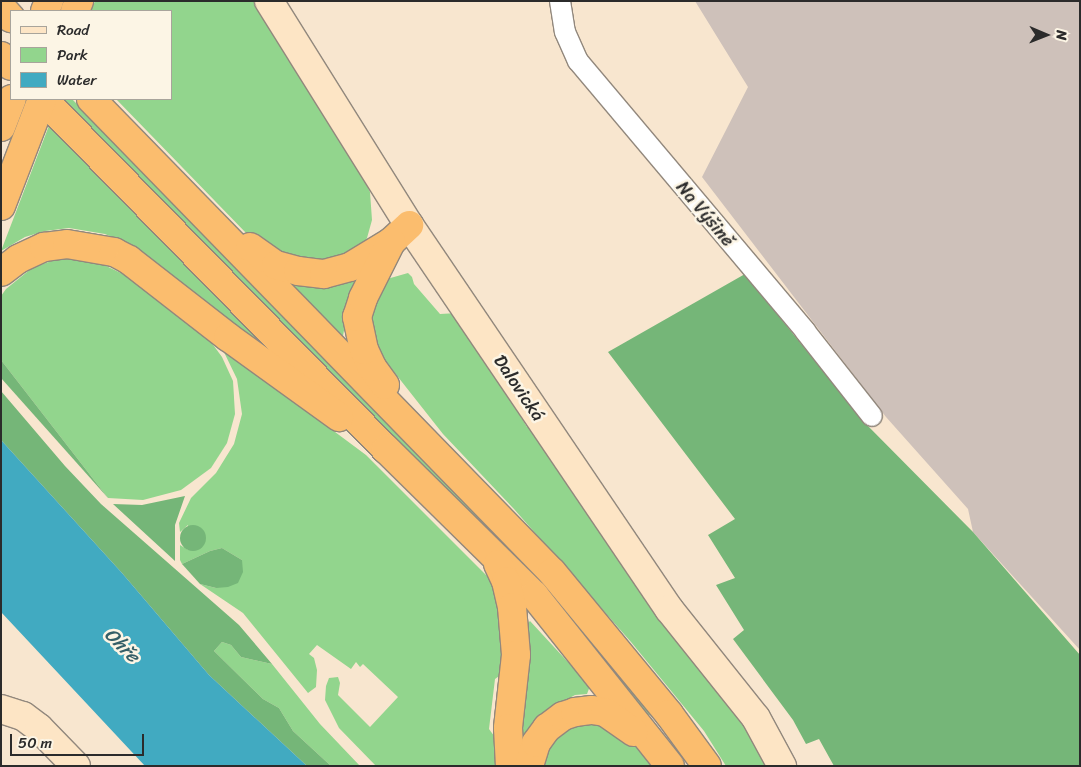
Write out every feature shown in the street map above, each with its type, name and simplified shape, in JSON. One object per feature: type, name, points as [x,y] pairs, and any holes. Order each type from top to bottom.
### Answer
[{"type":"highway","points":[[1,7],[10,17]]},
{"type":"highway","points":[[1,56],[10,65]]},
{"type":"highway","points":[[1,127],[12,100]]},
{"type":"highway","points":[[1,206],[43,100]]},
{"type":"highway","points":[[44,100],[386,449],[534,595],[663,757]]},
{"type":"highway","points":[[92,100],[552,572],[708,766]]},
{"type":"highway","points":[[197,207],[276,265],[298,271],[324,274],[350,267],[400,233]]},
{"type":"highway","points":[[400,233],[363,298],[357,317],[364,350],[372,366],[425,441]]},
{"type":"highway","points":[[1,272],[18,259],[44,247],[67,244],[114,252],[136,264],[228,337],[312,400],[386,449]]},
{"type":"highway","points":[[496,558],[506,581],[512,607],[516,655],[508,728],[510,766]]},
{"type":"highway","points":[[529,766],[536,743],[547,728],[563,716],[592,710],[605,712],[663,757]]},
{"type":"street","name":"Dalovická","points":[[268,1],[400,233],[669,609],[756,718],[782,766]]},
{"type":"street","name":"Na Výšině","points":[[560,1],[564,32],[578,61],[805,331],[872,416]]},
{"type":"street","points":[[1,709],[23,716],[39,728],[76,766]]},
{"type":"shaded area","points":[[695,1],[1080,1],[1080,650],[973,532],[968,509],[886,417],[702,177],[748,87]]},
{"type":"green space","points":[[95,1],[255,1],[355,160],[370,192],[372,220],[367,238],[360,250],[315,264],[275,253],[247,234],[117,100],[172,100],[172,10],[91,10]]},
{"type":"green space","points":[[61,100],[73,100],[440,474],[558,599],[658,718],[647,714],[553,605],[304,345]]},
{"type":"green space","points":[[50,123],[301,378],[147,256],[124,242],[105,234],[69,228],[45,231],[25,237],[1,251]]},
{"type":"green space","points":[[71,258],[100,263],[127,276],[211,342],[222,357],[233,381],[235,414],[227,443],[211,468],[181,490],[143,500],[108,498],[1,360],[1,296],[6,289],[32,268],[57,259]]},
{"type":"green space","points":[[408,273],[412,277],[414,284],[440,314],[458,313],[520,405],[516,409],[527,427],[533,424],[759,744],[772,766],[726,766],[704,731],[631,642],[514,509],[443,434],[387,363],[378,350],[369,320],[369,310],[387,279]]},
{"type":"green space","points":[[745,274],[864,422],[973,532],[1080,655],[1080,766],[834,766],[819,739],[806,744],[793,720],[733,639],[744,630],[716,585],[735,578],[708,535],[735,519],[608,352]]},
{"type":"green space","points":[[359,278],[348,307],[343,336],[291,285],[291,282]]},
{"type":"green space","points":[[222,348],[366,455],[487,576],[498,593],[505,622],[502,674],[495,679],[489,729],[497,740],[500,766],[376,766],[339,728],[325,700],[326,686],[329,678],[338,677],[340,683],[338,695],[370,727],[398,697],[363,664],[360,667],[356,662],[351,669],[317,645],[309,654],[314,658],[317,670],[316,687],[308,693],[243,613],[200,584],[216,588],[242,560],[222,548],[210,551],[182,564],[180,560],[180,545],[188,550],[188,525],[180,532],[179,523],[191,498],[216,473],[234,444],[242,414],[237,379]]},
{"type":"green space","points":[[1,360],[108,498],[1,378]]},
{"type":"green space","points":[[1,391],[65,466],[101,504],[239,625],[272,664],[241,657],[231,645],[222,642],[214,651],[263,699],[279,708],[293,731],[331,766],[307,766],[209,675],[122,573],[1,440]]},
{"type":"green space","points":[[185,496],[175,525],[175,561],[113,504],[142,505]]},
{"type":"green space","points":[[193,525],[202,529],[206,538],[202,547],[193,551],[184,547],[180,538],[184,529]]},
{"type":"green space","points":[[222,548],[242,560],[243,572],[238,583],[228,587],[216,588],[200,584],[182,564],[210,551]]},
{"type":"green space","points":[[530,621],[590,686],[587,694],[575,695],[546,711],[515,753],[528,623]]},
{"type":"green space","points":[[222,642],[231,645],[241,657],[272,664],[320,724],[360,766],[331,766],[293,731],[279,708],[263,699],[214,651]]},
{"type":"green space","points":[[595,718],[630,740],[652,766],[540,766],[557,730]]},
{"type":"water","name":"Ohře","points":[[1,440],[122,573],[209,675],[307,766],[145,766],[1,612]]}]
